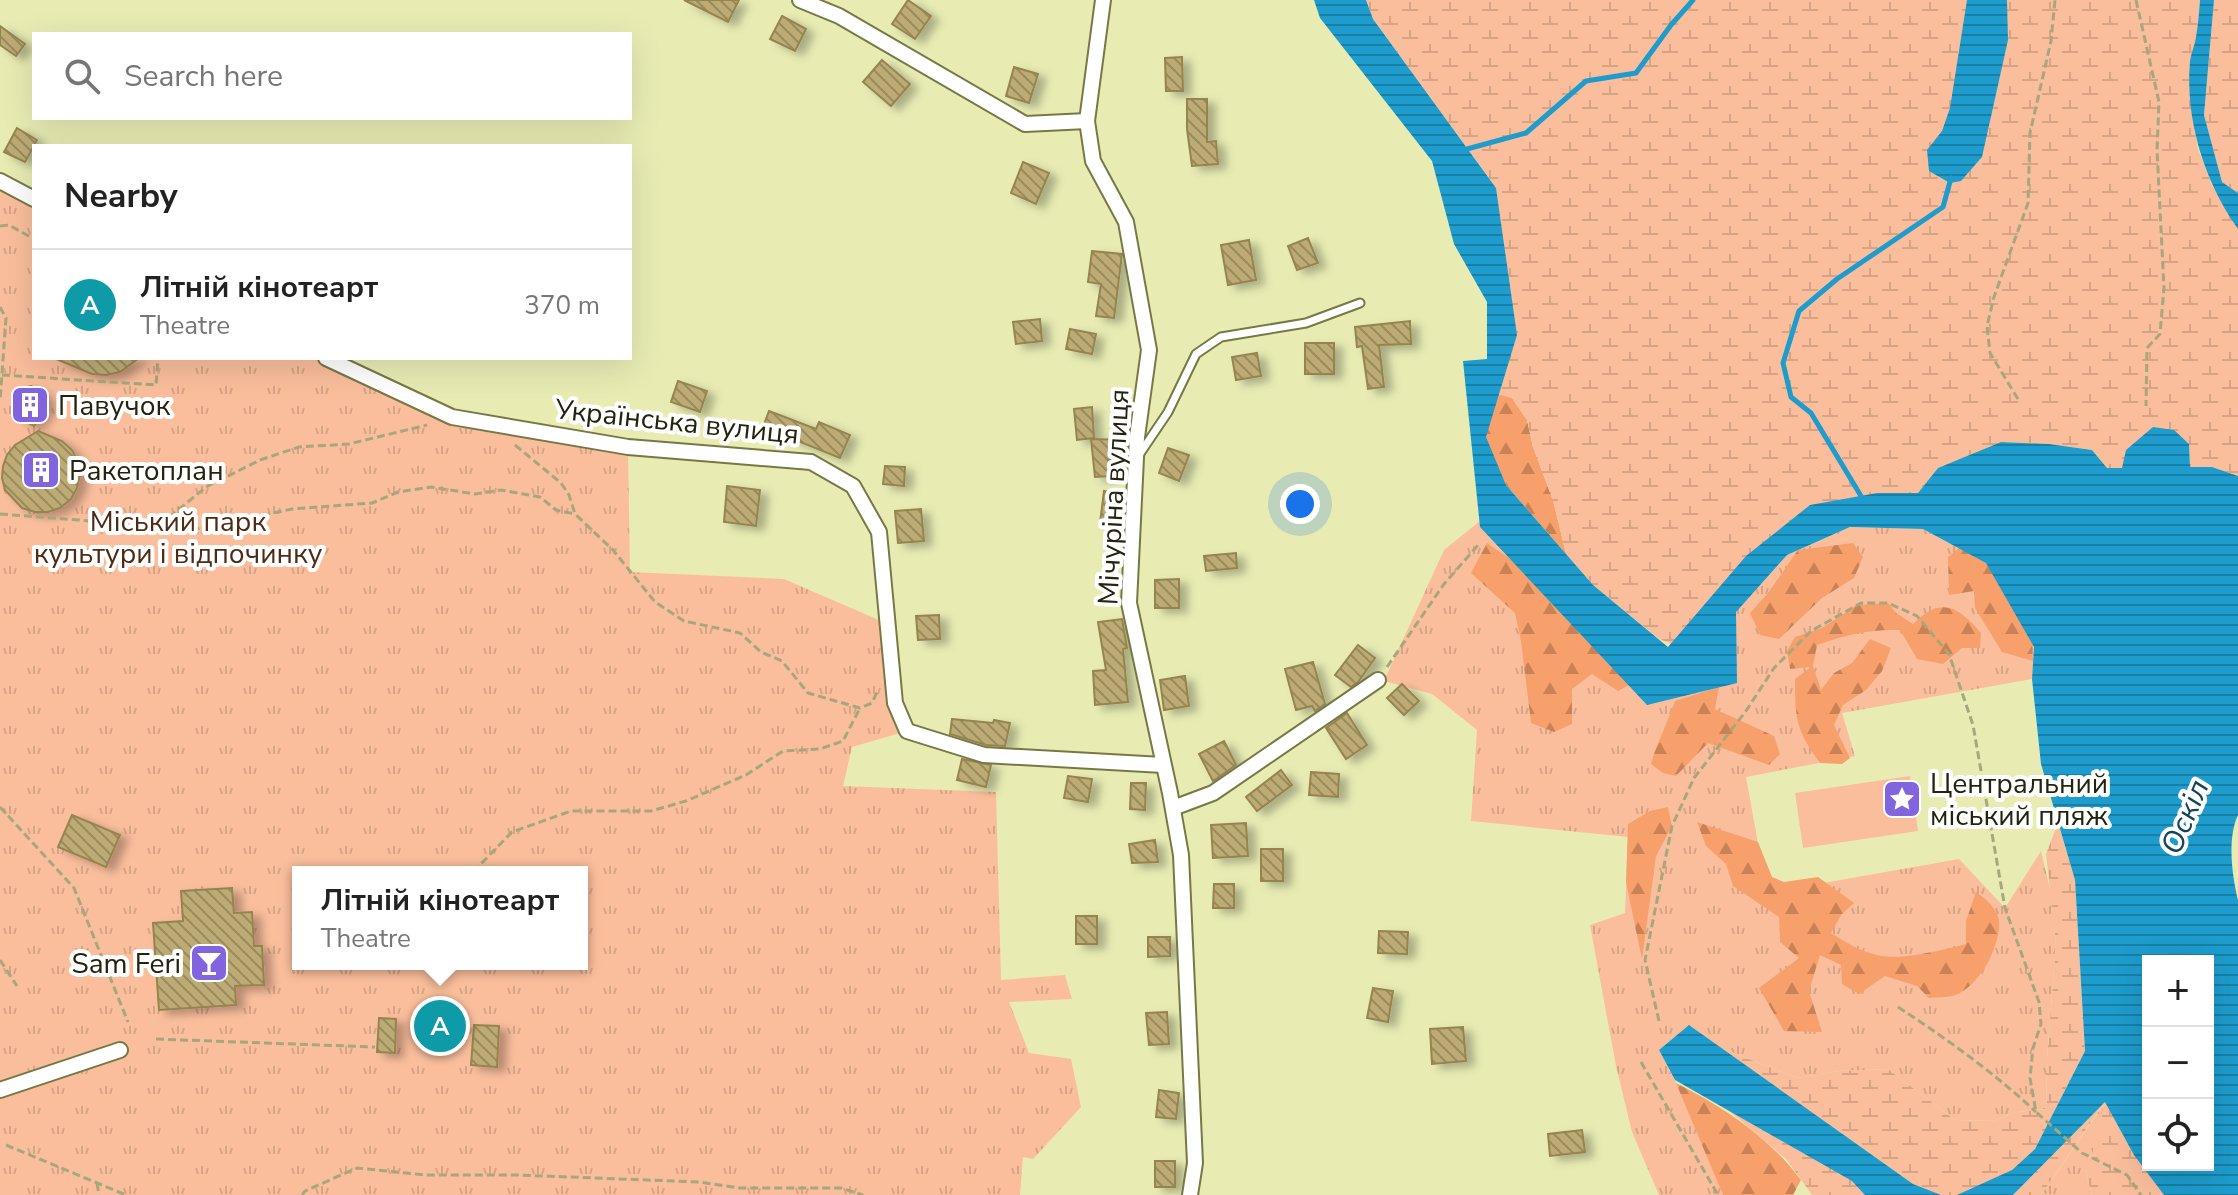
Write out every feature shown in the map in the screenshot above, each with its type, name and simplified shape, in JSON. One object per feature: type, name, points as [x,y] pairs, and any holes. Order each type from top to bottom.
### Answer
[{"type":"street","points":[[800,0],[839,16],[1025,124],[1087,121]]},
{"type":"street","name":"Мічуріна вулиця","points":[[1103,0],[1087,121],[1093,161],[1126,222],[1149,350],[1136,460],[1129,603],[1181,855],[1195,1163],[1190,1195]]},
{"type":"street","points":[[0,181],[32,198]]},
{"type":"street","name":"Українська вулиця","points":[[330,360],[452,417],[628,447],[811,462],[853,486],[879,532],[895,703],[907,731],[984,755],[1163,765]]},
{"type":"street","points":[[1173,808],[1213,793],[1378,680]]},
{"type":"street","points":[[0,1090],[120,1050]]},
{"type":"lane","points":[[1136,460],[1168,412],[1196,354],[1221,337],[1306,323],[1360,303]]},
{"type":"path","points":[[2018,399],[1990,353],[1987,326],[1994,297],[2028,203],[2030,133],[2051,41],[2055,0]]},
{"type":"path","points":[[2136,0],[2159,102],[2157,150],[2164,288],[2160,334],[2147,348],[2146,406]]},
{"type":"path","points":[[0,226],[9,225],[32,238]]},
{"type":"path","points":[[0,307],[6,318],[0,401]]},
{"type":"path","points":[[2,375],[156,385],[158,360]]},
{"type":"path","points":[[160,525],[206,487],[260,460],[299,447],[349,444],[452,417]]},
{"type":"path","points":[[494,424],[561,483],[575,514],[613,550],[655,602],[684,621],[740,633],[761,652],[782,661],[808,693],[860,708],[872,703],[878,690]]},
{"type":"path","points":[[0,514],[196,529],[292,509],[372,503],[398,492],[431,487],[475,494],[501,490],[540,497],[556,510],[575,514]]},
{"type":"path","points":[[1378,680],[1444,584],[1479,544]]},
{"type":"path","points":[[1659,1021],[1645,960],[1672,826],[1694,778],[1746,711],[1774,668],[1811,631],[1861,603],[1888,603],[1917,616],[1949,654],[1973,725],[2005,908],[2039,1002],[2041,1024],[2033,1048],[2030,1078],[2036,1112]]},
{"type":"path","points":[[479,866],[512,832],[571,811],[651,811],[686,801],[746,775],[783,751],[820,749],[843,741],[860,708]]},
{"type":"path","points":[[0,807],[74,888],[128,1022]]},
{"type":"path","points":[[0,960],[17,986]]},
{"type":"path","points":[[1898,1007],[1960,1047],[2082,1153],[2127,1175],[2141,1195]]},
{"type":"path","points":[[156,1039],[375,1047]]},
{"type":"path","points":[[1641,1062],[1718,1195]]},
{"type":"path","points":[[6,1145],[126,1195]]},
{"type":"path","points":[[302,1195],[357,1168],[426,1175],[699,1182],[740,1188],[841,1188],[863,1195]]},
{"type":"path","points":[[97,1183],[99,1195]]},
{"type":"green space","points":[[1366,0],[2200,0],[2196,39],[2190,60],[2193,122],[2198,149],[2212,185],[2238,229],[2238,476],[2212,467],[2190,468],[2189,444],[2186,441],[2122,468],[2107,468],[2092,450],[2001,442],[1938,468],[1918,493],[1877,493],[1747,560],[1672,644],[1659,639],[1593,585],[1566,554],[1554,504],[1533,447],[1527,420],[1512,398],[1496,394],[1496,188],[1373,19]]},
{"type":"green space","points":[[2214,0],[2238,0],[2238,193],[2222,182],[2204,115]]},
{"type":"green space","name":"Міський парк культури і відпочинку","points":[[0,186],[32,203],[32,360],[337,360],[452,417],[628,447],[630,572],[784,579],[888,624],[907,731],[852,747],[843,786],[996,792],[1001,980],[1065,975],[1072,999],[1009,1002],[1029,1053],[1071,1059],[1081,1107],[1033,1159],[1023,1157],[1020,1195],[0,1195]]},
{"type":"green space","points":[[1499,393],[1512,398],[1527,420],[1533,447],[1553,500],[1566,554],[1506,485],[1483,435]]},
{"type":"green space","points":[[1480,521],[1647,705],[1787,555],[1850,527],[1923,529],[1986,563],[2034,647],[2032,679],[1842,713],[1855,756],[1746,777],[1767,893],[1959,859],[2005,908],[2041,851],[2051,893],[2056,943],[2046,1072],[2047,1109],[2017,1112],[1993,1121],[1955,1120],[1888,1069],[1838,1071],[1797,1078],[1721,1048],[1689,1025],[1659,1050],[1687,1104],[1723,1195],[1659,1195],[1632,1132],[1616,1066],[1590,925],[1625,913],[1628,837],[1471,821],[1477,730],[1432,694],[1384,681],[1444,550]]},
{"type":"green space","points":[[1487,543],[1519,565],[1633,683],[1618,691],[1592,674],[1572,689],[1572,724],[1554,732],[1531,723],[1515,613],[1471,573]]},
{"type":"green space","points":[[1853,543],[1863,557],[1854,578],[1822,598],[1779,639],[1760,635],[1750,613],[1798,550]]},
{"type":"green space","points":[[1965,543],[1986,563],[2032,635],[2033,661],[2002,652],[1975,608],[1974,591],[1949,595],[1948,557]]},
{"type":"green space","points":[[1888,603],[1896,613],[1913,624],[1923,615],[1941,607],[1957,611],[1981,633],[1980,648],[1962,648],[1943,664],[1917,659],[1900,630],[1858,633],[1817,645],[1813,666],[1821,690],[1834,673],[1852,663],[1870,639],[1891,648],[1882,671],[1866,690],[1843,705],[1834,725],[1850,758],[1842,764],[1820,763],[1798,724],[1796,704],[1795,679],[1811,667],[1790,669],[1787,651],[1795,637],[1822,628],[1857,605]]},
{"type":"green space","points":[[1719,687],[1715,709],[1774,736],[1780,754],[1769,765],[1708,743],[1676,776],[1663,773],[1651,764],[1675,701]]},
{"type":"green space","points":[[1910,776],[1918,831],[1803,848],[1795,793]]},
{"type":"green space","points":[[1668,807],[1672,826],[1656,856],[1642,959],[1626,882],[1628,824],[1650,811]]},
{"type":"green space","points":[[1697,822],[1758,842],[1772,877],[1784,882],[1818,877],[1854,903],[1841,915],[1831,933],[1877,955],[1897,957],[1966,944],[1966,921],[1976,892],[1990,904],[1999,921],[1996,942],[1987,964],[1964,991],[1952,996],[1929,998],[1917,986],[1885,976],[1859,994],[1842,984],[1841,965],[1820,955],[1809,991],[1822,1032],[1784,1031],[1759,988],[1799,958],[1780,942],[1779,917],[1733,886],[1726,864],[1706,846]]},
{"type":"green space","points":[[2058,823],[2075,880],[2085,1051],[2035,1149],[2012,1170],[1965,1195],[1937,1195],[1913,1184],[1721,1048],[1797,1078],[1838,1071],[1888,1069],[1955,1120],[1993,1121],[2017,1112],[2047,1109],[2046,1072],[2056,943],[2046,854]]},
{"type":"green space","points":[[1676,1083],[1728,1113],[1775,1150],[1801,1180],[1793,1195],[1723,1195]]},
{"type":"green space","points":[[1706,1091],[1853,1177],[1869,1195],[1812,1195],[1787,1160]]},
{"type":"green space","points":[[2106,1101],[2087,1178],[2092,1195],[2041,1195]]},
{"type":"green space","points":[[2106,1101],[2142,1156],[2142,1171],[2153,1171],[2172,1195],[2092,1195],[2087,1178]]},
{"type":"green space","points":[[2104,1103],[2041,1195],[2013,1195]]},
{"type":"water","name":"Оскіл","points":[[1314,0],[1366,0],[1373,19],[1496,188],[1517,335],[1486,437],[1506,485],[1593,585],[1668,647],[1746,556],[1810,505],[1877,493],[1918,493],[1938,468],[2001,442],[2092,450],[2107,468],[2122,468],[2126,450],[2153,427],[2174,430],[2189,444],[2190,467],[2212,467],[2238,476],[2238,815],[2233,835],[2232,869],[2238,900],[2238,1195],[2164,1195],[2146,1171],[2214,1171],[2214,955],[2142,955],[2142,1166],[2105,1102],[2013,1195],[1957,1195],[2012,1170],[2035,1149],[2085,1051],[2075,880],[2041,764],[2032,679],[2034,647],[1986,563],[1923,529],[1850,527],[1787,555],[1736,612],[1737,683],[1647,705],[1480,527],[1463,361],[1487,359],[1487,302],[1454,244],[1432,161],[1320,18]]},
{"type":"water","points":[[1967,0],[2007,0],[2008,40],[1982,157],[1961,181],[1950,183],[1929,171],[1927,150],[1942,131],[1950,108]]},
{"type":"water","points":[[2200,0],[2214,0],[2204,115],[2222,182],[2238,193],[2238,229],[2215,191],[2194,127],[2190,61]]},
{"type":"water","points":[[1689,1025],[1913,1184],[1941,1195],[1865,1195],[1852,1181],[1675,1080],[1659,1050]]},
{"type":"building","points":[[684,0],[739,0],[728,22]]},
{"type":"building","points":[[908,0],[931,16],[915,39],[892,24]]},
{"type":"building","points":[[782,16],[806,29],[795,51],[770,39]]},
{"type":"building","points":[[0,26],[25,44],[16,56],[0,45]]},
{"type":"building","points":[[1182,57],[1183,91],[1166,91],[1165,58]]},
{"type":"building","points":[[882,60],[910,84],[891,106],[863,82]]},
{"type":"building","points":[[1014,67],[1038,74],[1029,103],[1006,96]]},
{"type":"building","points":[[1187,99],[1207,99],[1207,142],[1216,141],[1218,164],[1192,166]]},
{"type":"building","points":[[17,128],[37,140],[32,144],[25,162],[4,152]]},
{"type":"building","points":[[1023,162],[1049,173],[1036,204],[1011,193]]},
{"type":"building","points":[[1308,238],[1318,263],[1297,270],[1288,246]]},
{"type":"building","points":[[1249,240],[1256,280],[1228,285],[1221,245]]},
{"type":"building","points":[[1092,251],[1122,254],[1114,318],[1096,316],[1101,284],[1088,282]]},
{"type":"building","points":[[1040,319],[1042,341],[1016,344],[1013,322]]},
{"type":"building","points":[[1410,321],[1411,344],[1379,345],[1384,387],[1368,389],[1362,346],[1357,347],[1355,327]]},
{"type":"building","points":[[1070,329],[1096,334],[1092,354],[1066,349]]},
{"type":"building","points":[[1305,343],[1334,343],[1334,374],[1305,374]]},
{"type":"building","points":[[1257,353],[1261,376],[1236,380],[1232,357]]},
{"type":"building","points":[[59,360],[136,360],[120,372],[92,374]]},
{"type":"building","points":[[678,381],[707,391],[700,412],[671,402]]},
{"type":"building","name":"Павучок","points":[[31,386],[42,391],[48,401],[45,413],[34,426],[19,418],[12,403],[20,389]]},
{"type":"building","points":[[1092,407],[1094,438],[1077,440],[1074,409]]},
{"type":"building","points":[[769,411],[816,429],[819,422],[850,435],[840,458],[763,427]]},
{"type":"building","name":"Ракетоплан","points":[[38,431],[62,441],[72,450],[80,475],[71,499],[60,508],[48,512],[22,508],[5,490],[2,478],[7,455],[15,445]]},
{"type":"building","points":[[1091,439],[1127,440],[1126,460],[1108,460],[1110,476],[1095,477]]},
{"type":"building","points":[[1168,448],[1189,455],[1179,481],[1159,473]]},
{"type":"building","points":[[885,466],[905,467],[904,486],[883,484]]},
{"type":"building","points":[[727,486],[760,490],[756,526],[724,522]]},
{"type":"building","points":[[1104,491],[1122,494],[1118,525],[1100,523]]},
{"type":"building","points":[[921,509],[924,541],[898,543],[895,511]]},
{"type":"building","points":[[1236,553],[1237,568],[1206,571],[1204,556]]},
{"type":"building","points":[[1179,579],[1179,608],[1155,608],[1155,580]]},
{"type":"building","points":[[939,615],[940,639],[918,640],[916,616]]},
{"type":"building","points":[[1122,619],[1127,648],[1123,649],[1128,702],[1095,705],[1093,671],[1106,670],[1098,622]]},
{"type":"building","points":[[1358,645],[1375,658],[1351,687],[1335,675]]},
{"type":"building","points":[[1313,662],[1325,704],[1315,711],[1312,706],[1296,710],[1285,669]]},
{"type":"building","points":[[1185,676],[1189,706],[1164,710],[1160,680]]},
{"type":"building","points":[[1402,684],[1419,701],[1404,715],[1387,698]]},
{"type":"building","points":[[1347,713],[1367,745],[1346,759],[1326,728]]},
{"type":"building","points":[[952,719],[1010,723],[1005,746],[986,745],[950,734]]},
{"type":"building","points":[[1224,741],[1236,765],[1213,781],[1199,754]]},
{"type":"building","points":[[962,759],[991,765],[986,787],[957,780]]},
{"type":"building","points":[[1281,770],[1292,785],[1257,811],[1246,797]]},
{"type":"building","points":[[1311,772],[1339,774],[1338,797],[1309,795]]},
{"type":"building","points":[[1068,776],[1092,779],[1088,802],[1064,798]]},
{"type":"building","points":[[1131,783],[1146,783],[1145,810],[1130,809]]},
{"type":"building","points":[[72,815],[120,835],[106,867],[58,847]]},
{"type":"building","points":[[1246,823],[1248,856],[1213,858],[1211,825]]},
{"type":"building","points":[[1155,840],[1158,862],[1132,863],[1129,844]]},
{"type":"building","points":[[1261,849],[1283,849],[1283,881],[1261,881]]},
{"type":"building","points":[[1214,884],[1234,884],[1234,908],[1213,908]]},
{"type":"building","name":"Sam Feri","points":[[232,888],[234,913],[252,912],[254,946],[262,946],[264,985],[235,986],[236,1005],[159,1010],[153,923],[183,921],[181,891]]},
{"type":"building","points":[[1076,916],[1097,916],[1097,944],[1076,944]]},
{"type":"building","points":[[1379,931],[1408,932],[1407,954],[1378,953]]},
{"type":"building","points":[[1148,937],[1170,937],[1170,956],[1148,957]]},
{"type":"building","points":[[1373,988],[1393,991],[1388,1022],[1367,1018]]},
{"type":"building","points":[[1167,1012],[1169,1044],[1149,1045],[1146,1013]]},
{"type":"building","points":[[379,1018],[396,1019],[395,1053],[377,1052]]},
{"type":"building","points":[[474,1025],[499,1026],[497,1067],[471,1065]]},
{"type":"building","points":[[1463,1027],[1466,1061],[1432,1064],[1430,1029]]},
{"type":"building","points":[[1159,1090],[1179,1093],[1176,1119],[1156,1117]]},
{"type":"building","points":[[1582,1130],[1585,1152],[1550,1156],[1548,1134]]},
{"type":"building","points":[[1155,1161],[1175,1161],[1175,1187],[1155,1187]]},
{"type":"waterway","points":[[1467,149],[1526,133],[1586,81],[1636,73],[1693,0]]},
{"type":"waterway","points":[[1861,496],[1811,413],[1791,397],[1783,363],[1799,311],[1837,279],[1943,207],[1951,178]]},
{"type":"place","name":"Павучок","points":[[30,405]]},
{"type":"place","name":"Ракетоплан","points":[[41,470]]},
{"type":"place","name":"Центральний міський пляж","points":[[1902,799]]},
{"type":"place","name":"Sam Feri","points":[[209,963]]},
{"type":"place","name":"Літній кінотеарт","points":[[440,1026]]}]
